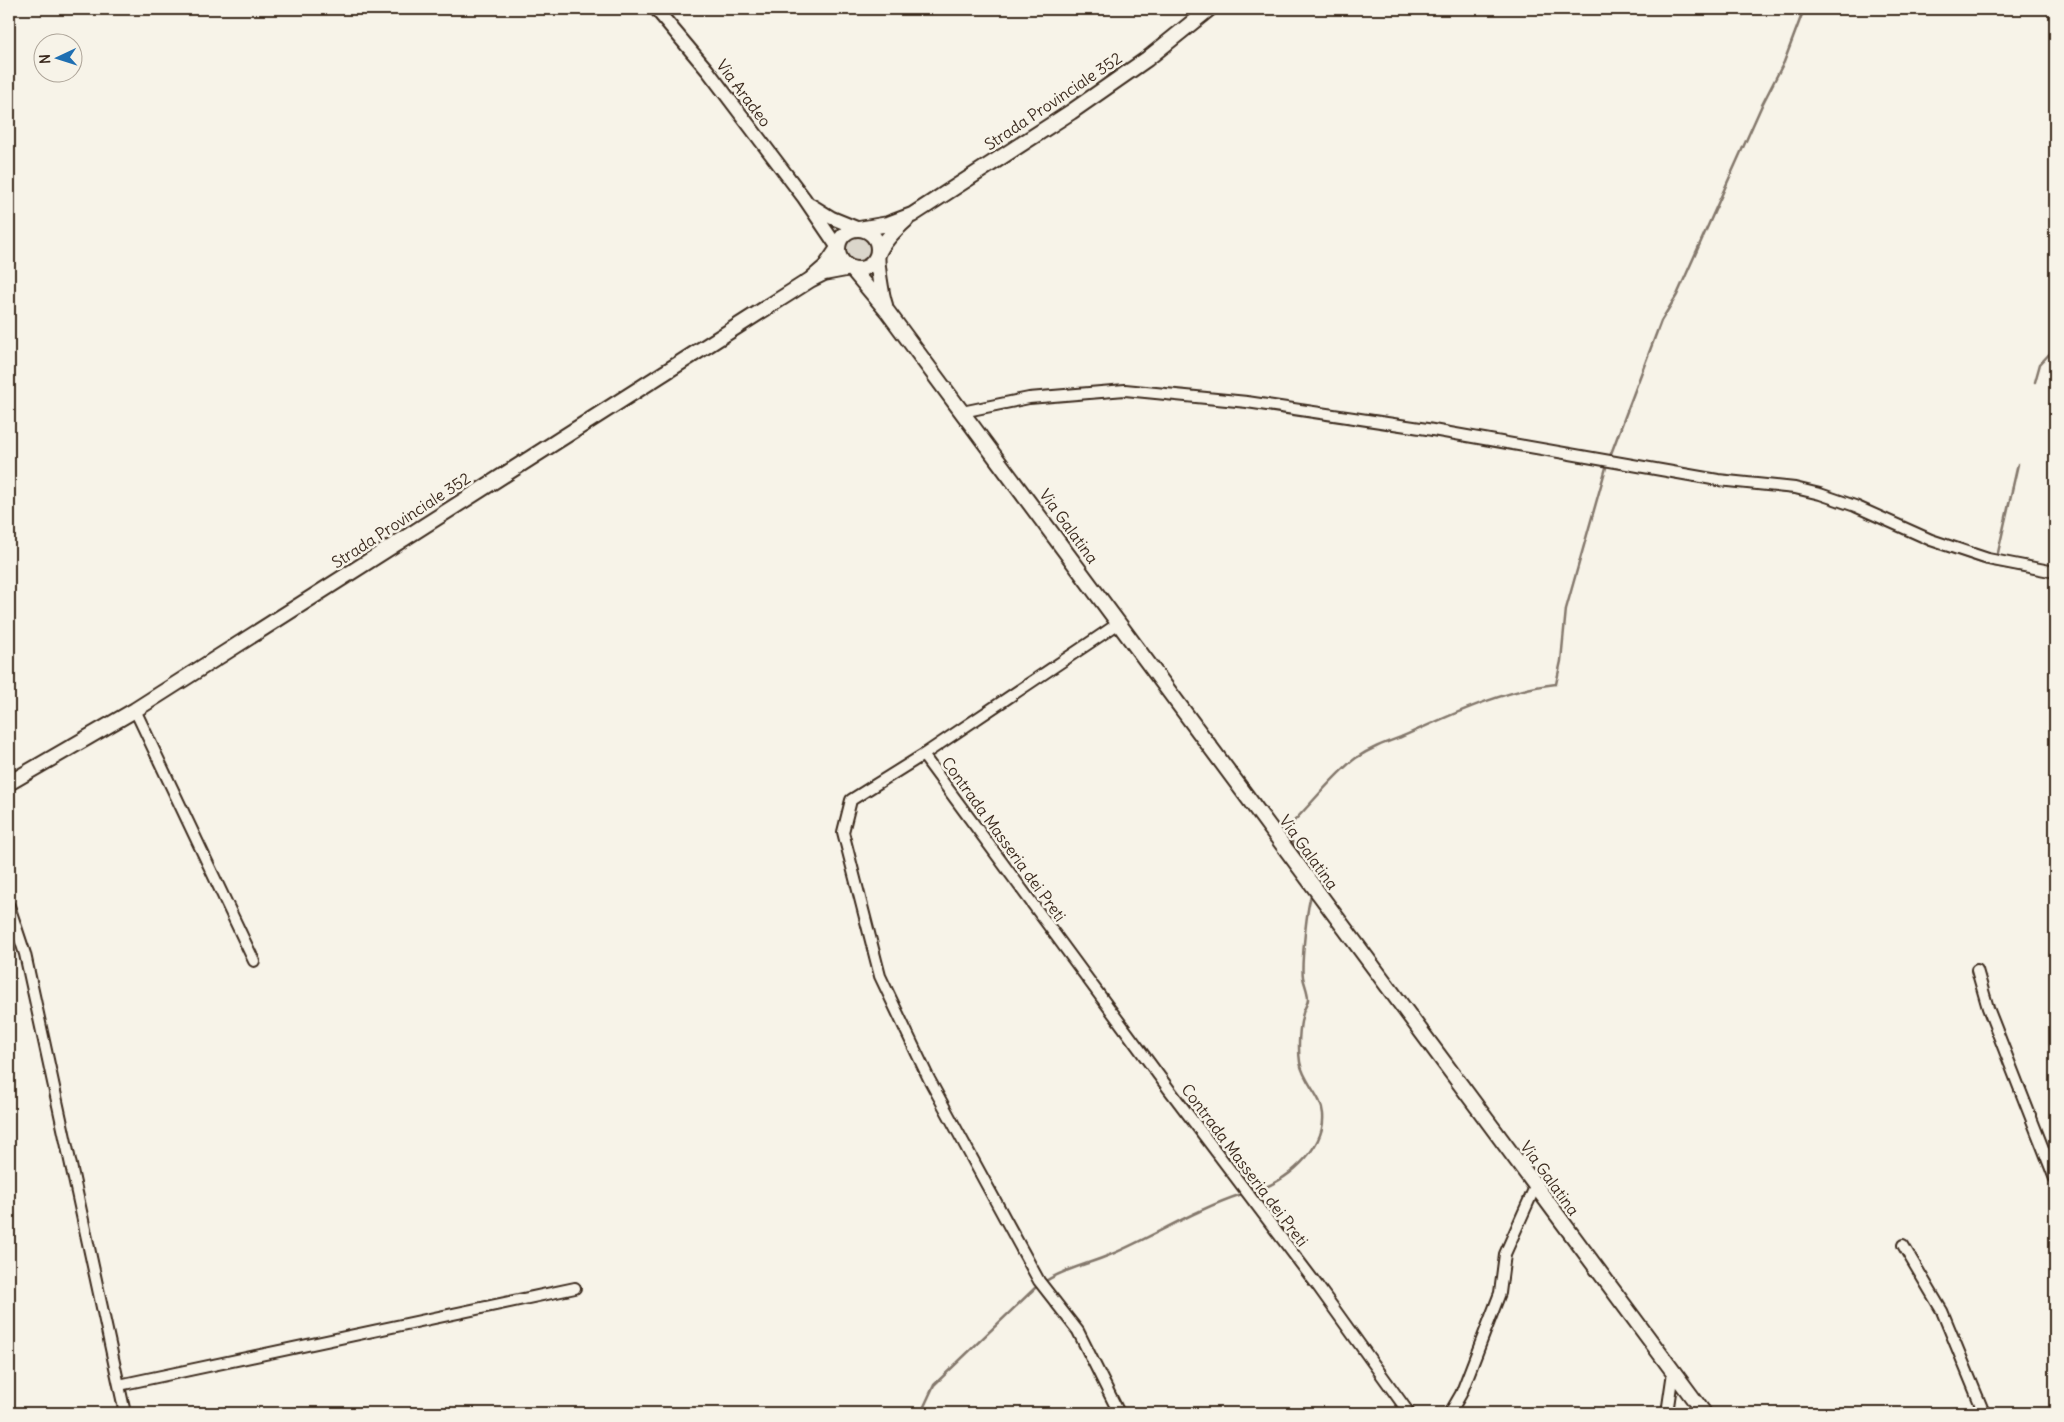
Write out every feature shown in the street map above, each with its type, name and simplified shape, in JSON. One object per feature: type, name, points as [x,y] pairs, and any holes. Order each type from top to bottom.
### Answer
[{"type":"main road","name":"Strada Provinciale 352","points":[[878,255],[893,233],[912,215],[1071,112],[1147,59],[1209,9]]},
{"type":"main road","name":"Strada Provinciale 352","points":[[859,229],[888,224],[912,215]]},
{"type":"main road","points":[[859,229],[868,232],[875,238],[878,246],[878,255],[867,267],[859,269],[851,268],[840,258],[838,248],[840,241],[846,233],[859,229]]},
{"type":"main road","name":"Strada Provinciale 352","points":[[810,280],[820,272],[838,248]]},
{"type":"main road","name":"Via Galatina","points":[[878,255],[881,293],[887,311]]},
{"type":"main road","name":"Strada Provinciale 352","points":[[9,783],[135,710],[810,280],[824,273],[851,268]]},
{"type":"main road","name":"Via Galatina","points":[[851,268],[887,311],[1704,1413]]},
{"type":"street","name":"Via Aradeo","points":[[656,9],[708,71],[804,198],[838,248]]},
{"type":"street","name":"Via Aradeo","points":[[804,198],[823,213],[859,229]]},
{"type":"street","points":[[962,412],[1029,398],[1125,390],[1266,405],[1609,460],[1718,480],[1820,494],[1855,506],[1931,540],[1988,558],[2055,572]]},
{"type":"street","points":[[923,755],[1119,624]]},
{"type":"street","points":[[135,710],[254,961]]},
{"type":"street","name":"Contrada Masseria dei Preti","points":[[1119,1413],[1078,1331],[1043,1288],[1024,1255],[929,1079],[880,976],[844,832],[851,800],[923,755],[1168,1088],[1317,1285],[1409,1413]]},
{"type":"street","points":[[9,906],[25,954],[125,1413]]},
{"type":"street","points":[[1977,970],[1988,1008],[2007,1052],[2055,1179]]},
{"type":"street","points":[[1450,1413],[1461,1394],[1500,1293],[1505,1254],[1535,1186]]},
{"type":"street","points":[[1903,1245],[1942,1311],[1984,1413]]},
{"type":"street","points":[[119,1385],[575,1288]]},
{"type":"street","points":[[1667,1413],[1673,1372]]},
{"type":"shaded area","points":[[858,233],[870,237],[874,249],[870,261],[858,265],[846,261],[842,249],[846,237]]},
{"type":"waterway","points":[[1609,459],[1661,321],[1677,295],[1762,105],[1784,62],[1804,9]]},
{"type":"waterway","points":[[2035,382],[2040,364],[2055,348]]},
{"type":"waterway","points":[[1318,885],[1320,880],[1291,840],[1289,826],[1348,764],[1373,749],[1477,704],[1516,692],[1556,684],[1561,661],[1566,609],[1607,464]]},
{"type":"waterway","points":[[1997,557],[2018,464]]},
{"type":"waterway","points":[[1773,491],[1798,494]]},
{"type":"waterway","points":[[1847,508],[1858,513]]},
{"type":"waterway","points":[[1888,526],[1920,540]]},
{"type":"waterway","points":[[1939,548],[1982,563]]},
{"type":"waterway","points":[[1989,565],[2055,577]]},
{"type":"waterway","points":[[1254,1191],[1278,1181],[1301,1163],[1318,1140],[1322,1127],[1322,1107],[1302,1069],[1299,1050],[1301,1025],[1308,999],[1303,977],[1303,961],[1306,921],[1312,894]]},
{"type":"waterway","points":[[1044,1282],[1060,1273],[1128,1247],[1208,1207],[1242,1194]]},
{"type":"waterway","points":[[921,1413],[934,1385],[1035,1288]]}]
